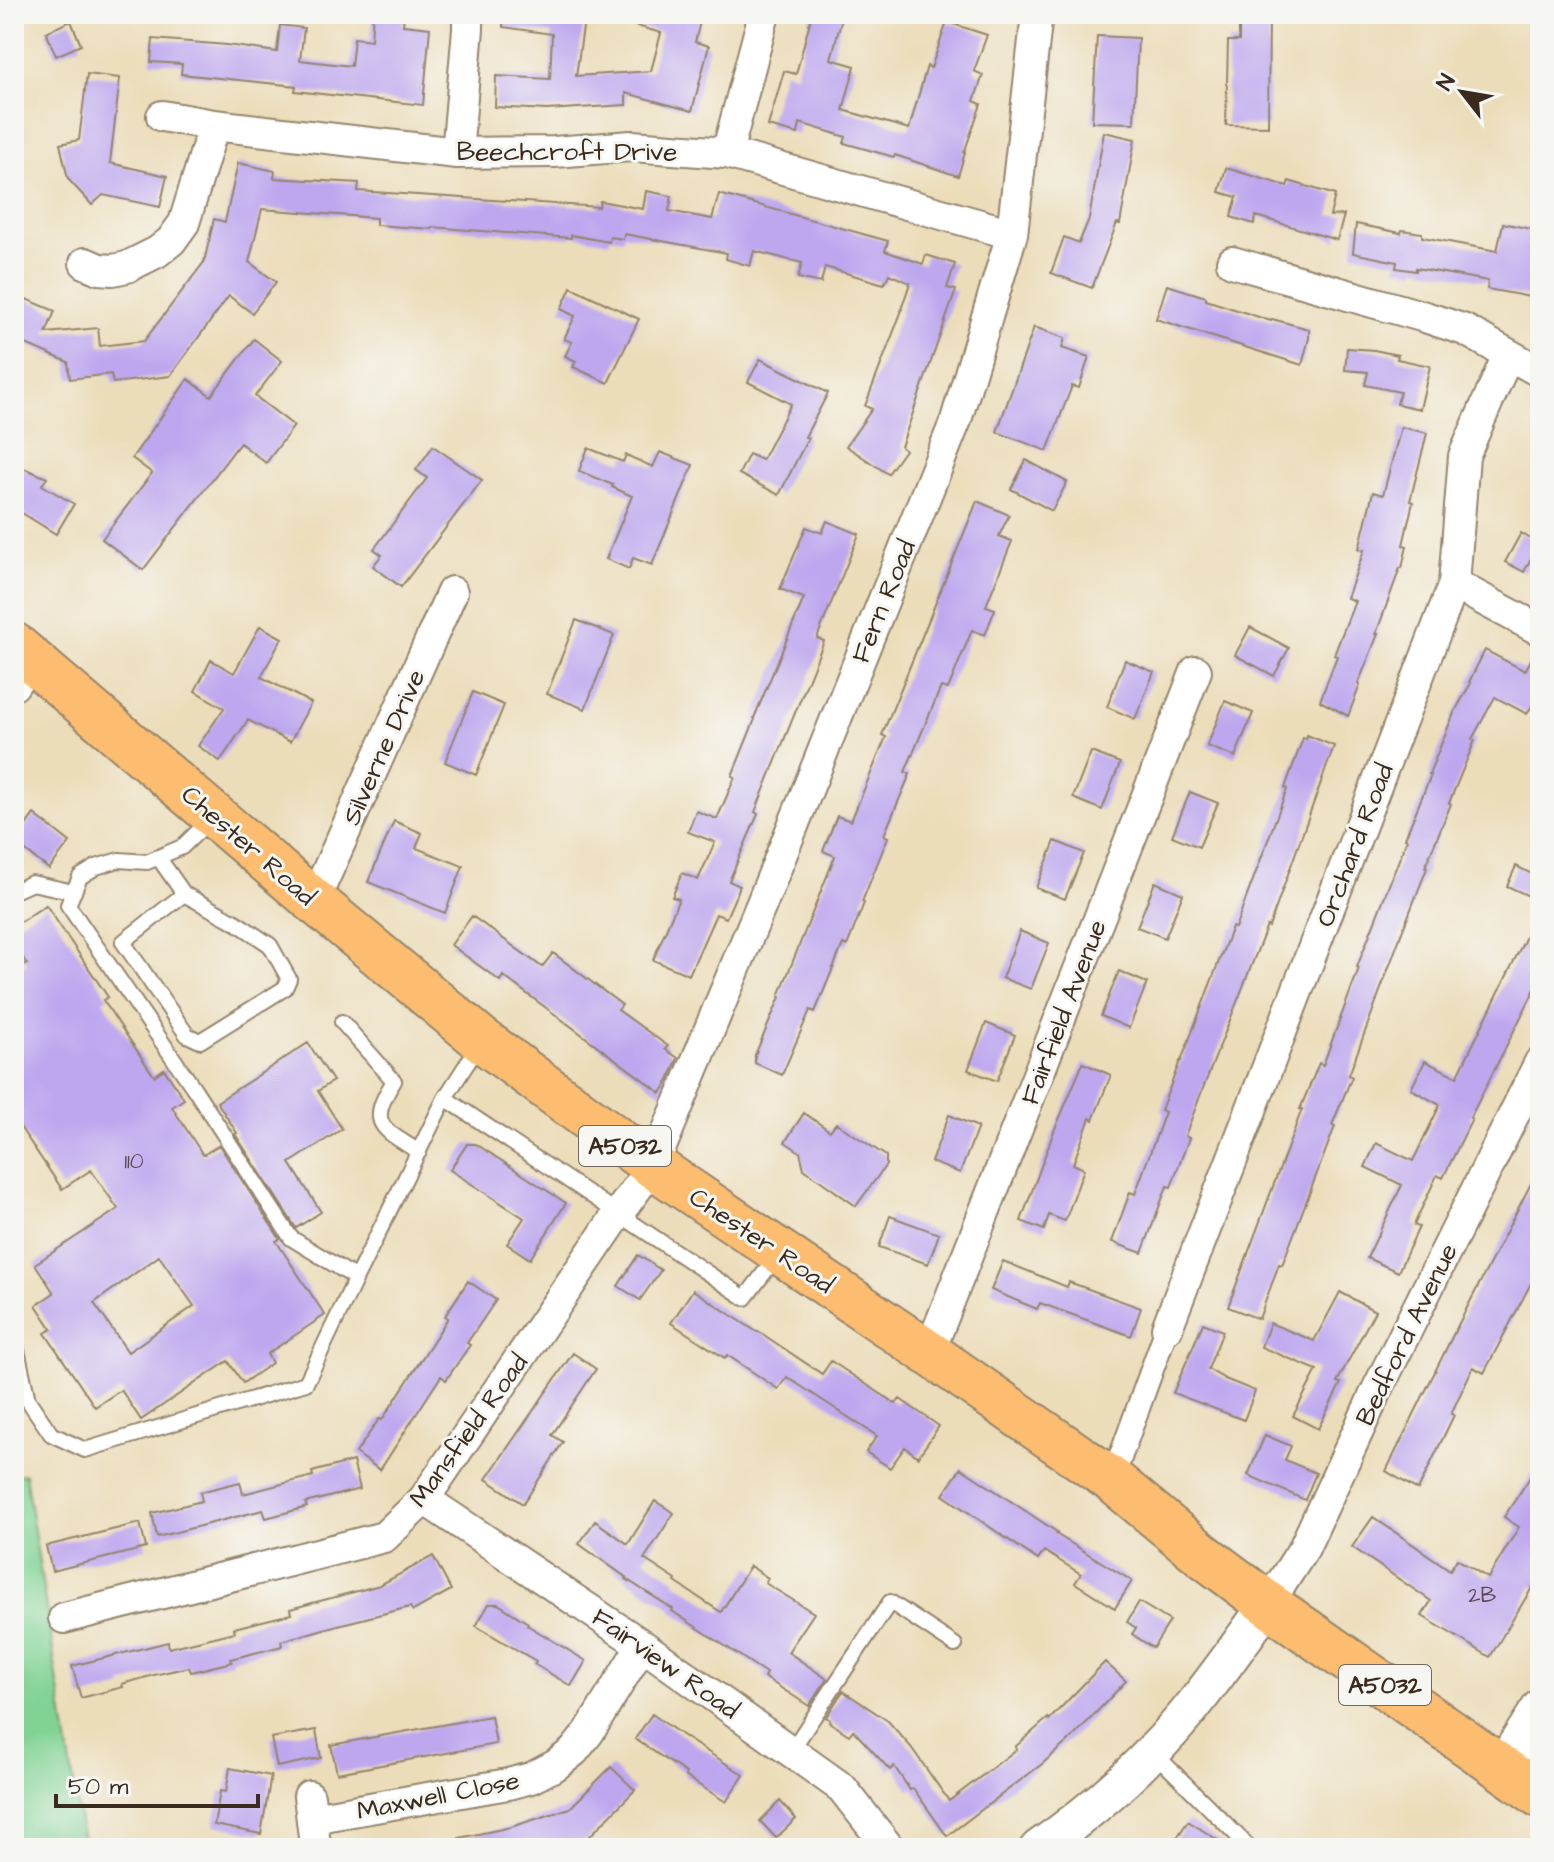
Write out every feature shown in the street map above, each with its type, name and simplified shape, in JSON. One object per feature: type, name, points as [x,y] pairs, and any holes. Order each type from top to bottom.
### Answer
[{"type":"main road","name":"Chester Road","points":[[20,663],[214,815],[482,1040],[653,1166],[1112,1480],[1268,1604],[1540,1795]]},
{"type":"street","points":[[457,153],[468,14]]},
{"type":"street","points":[[727,153],[764,14]]},
{"type":"street","name":"Fern Road","points":[[653,1166],[956,420],[1012,234],[1037,14]]},
{"type":"street","name":"Beechcroft Drive","points":[[162,117],[457,153],[554,152],[632,146],[727,153],[1012,234]]},
{"type":"street","points":[[96,276],[143,260],[178,233],[184,223],[214,125]]},
{"type":"street","points":[[1232,262],[1465,330],[1540,372]]},
{"type":"street","name":"Orchard Road","points":[[1167,1328],[1454,584],[1464,456],[1508,355]]},
{"type":"street","points":[[1454,584],[1540,630]]},
{"type":"street","name":"Silverne Drive","points":[[314,901],[452,592]]},
{"type":"street","name":"Fairfield Avenue","points":[[929,1353],[1196,671]]},
{"type":"street","name":"Bedford Avenue","points":[[1268,1604],[1304,1548],[1377,1390],[1540,1062]]},
{"type":"street","name":"Mansfield Road","points":[[64,1618],[384,1537],[424,1499],[653,1166]]},
{"type":"street","points":[[1112,1480],[1167,1328]]},
{"type":"street","name":"Fairview Road","points":[[424,1499],[642,1645],[842,1788],[889,1848]]},
{"type":"street","points":[[1039,1848],[1073,1824],[1153,1752],[1216,1677],[1268,1604]]},
{"type":"street","name":"Maxwell Close","points":[[312,1820],[508,1784],[531,1778],[556,1765],[574,1751],[589,1732],[642,1645]]},
{"type":"street","points":[[1502,1767],[1540,1708]]},
{"type":"lane","points":[[214,815],[182,847],[147,862],[119,860],[96,867],[80,877],[68,905],[193,1087],[291,1238],[356,1278]]},
{"type":"lane","points":[[158,857],[184,894],[270,945],[289,979],[285,988],[200,1041],[187,1035],[123,942],[184,894]]},
{"type":"lane","points":[[14,891],[32,883],[74,892]]},
{"type":"lane","points":[[342,1022],[394,1081],[383,1097],[379,1117],[383,1129],[419,1152]]},
{"type":"lane","points":[[14,1337],[28,1400],[51,1434],[85,1450],[306,1383],[445,1098],[482,1040]]},
{"type":"lane","points":[[445,1098],[745,1298],[779,1253]]},
{"type":"lane","points":[[791,1751],[890,1602],[955,1645]]},
{"type":"lane","points":[[1153,1752],[1250,1848]]},
{"type":"green space","points":[[25,1474],[84,1848],[14,1848],[14,1476]]},
{"type":"building","points":[[373,14],[404,14],[403,25],[430,28],[423,105],[295,91],[296,86],[181,74],[182,64],[151,62],[153,39],[277,52],[280,25],[304,28],[300,60],[351,66],[354,38],[371,40]]},
{"type":"building","points":[[504,14],[585,14],[576,76],[651,71],[661,33],[616,20],[616,14],[702,14],[695,42],[709,46],[692,111],[626,93],[626,105],[546,110],[495,107],[496,76],[550,79],[552,34],[503,27]]},
{"type":"building","points":[[812,14],[843,14],[831,59],[855,66],[843,110],[909,129],[927,66],[931,68],[947,22],[987,35],[974,71],[983,75],[974,101],[981,104],[958,176],[895,155],[844,143],[846,137],[800,123],[798,134],[768,126],[784,71],[796,74]]},
{"type":"building","points":[[1239,14],[1269,14],[1268,126],[1226,125],[1228,41],[1239,41]]},
{"type":"building","points":[[71,21],[81,45],[56,56],[46,32]]},
{"type":"building","points":[[1097,36],[1138,38],[1134,123],[1092,122]]},
{"type":"building","points":[[87,74],[120,78],[110,163],[167,176],[160,207],[103,195],[92,205],[68,179],[60,144],[79,140]]},
{"type":"building","points":[[1104,132],[1135,139],[1120,224],[1117,223],[1092,288],[1051,273],[1064,237],[1079,243],[1089,219]]},
{"type":"building","points":[[238,163],[275,171],[274,178],[359,183],[358,191],[599,207],[600,201],[643,209],[646,191],[672,196],[669,211],[712,219],[719,194],[888,241],[885,251],[923,264],[926,255],[955,264],[947,288],[956,290],[901,447],[905,450],[888,474],[846,446],[872,409],[865,406],[910,283],[889,274],[884,284],[825,267],[821,283],[798,278],[802,263],[754,251],[750,266],[726,259],[727,253],[624,234],[623,239],[610,237],[609,242],[571,235],[571,238],[376,225],[376,218],[262,209],[249,262],[276,282],[252,313],[229,296],[170,376],[113,383],[111,374],[70,379],[68,362],[14,339],[14,323],[24,298],[55,311],[46,333],[98,328],[100,346],[144,341],[204,262],[214,219],[225,222]]},
{"type":"building","points":[[1226,168],[1287,186],[1289,181],[1335,195],[1330,216],[1344,215],[1337,240],[1256,216],[1254,224],[1231,217],[1237,197],[1219,192]]},
{"type":"building","points":[[1503,223],[1540,231],[1540,251],[1535,272],[1540,273],[1536,298],[1487,289],[1488,281],[1416,268],[1416,271],[1396,268],[1397,262],[1353,253],[1356,224],[1401,233],[1402,230],[1422,233],[1422,237],[1497,251]]},
{"type":"building","points":[[1167,285],[1271,321],[1309,329],[1302,365],[1156,319]]},
{"type":"building","points":[[571,287],[639,319],[608,383],[573,367],[576,361],[565,356],[572,342],[564,339],[575,316],[561,309]]},
{"type":"building","points":[[1034,327],[1065,338],[1062,348],[1089,357],[1079,388],[1072,386],[1047,451],[997,432]]},
{"type":"building","points":[[254,339],[282,361],[255,396],[294,426],[266,463],[240,443],[143,570],[102,539],[152,473],[132,458],[188,379],[211,396]]},
{"type":"building","points":[[1347,348],[1398,355],[1397,359],[1430,366],[1420,409],[1397,404],[1400,392],[1365,385],[1368,372],[1345,370]]},
{"type":"building","points":[[760,359],[828,393],[779,495],[739,474],[749,454],[762,460],[791,404],[748,382]]},
{"type":"building","points":[[1401,427],[1427,433],[1410,501],[1413,502],[1403,545],[1407,546],[1402,568],[1348,716],[1320,701],[1355,601],[1347,598],[1364,550],[1359,549],[1373,492],[1383,495]]},
{"type":"building","points":[[433,446],[482,480],[401,587],[373,566],[382,555],[374,549],[427,478],[416,470]]},
{"type":"building","points":[[588,448],[623,462],[626,455],[653,467],[660,452],[693,465],[652,565],[633,558],[629,569],[606,559],[632,496],[579,471]]},
{"type":"building","points":[[1026,460],[1067,482],[1052,511],[1011,489]]},
{"type":"building","points":[[14,464],[47,478],[42,485],[74,504],[56,534],[14,508]]},
{"type":"building","points":[[977,501],[1009,515],[999,536],[1012,541],[986,606],[995,609],[985,635],[972,630],[948,689],[941,687],[905,772],[910,774],[884,835],[888,837],[847,946],[843,944],[815,1012],[810,1010],[782,1075],[755,1063],[755,1055],[835,856],[823,851],[837,816],[851,821],[886,737],[882,735]]},
{"type":"building","points":[[827,521],[859,534],[817,638],[824,641],[729,881],[740,886],[726,918],[716,914],[689,975],[653,960],[679,899],[672,897],[682,873],[698,880],[715,842],[688,832],[696,811],[717,819],[735,777],[732,776],[754,718],[804,598],[780,589],[806,527],[822,533]]},
{"type":"building","points":[[1521,533],[1539,544],[1524,572],[1505,562]]},
{"type":"building","points":[[576,620],[614,635],[585,709],[547,694]]},
{"type":"building","points":[[260,626],[282,638],[261,677],[311,703],[290,742],[248,720],[220,761],[198,746],[224,708],[195,691],[211,660],[234,673]]},
{"type":"building","points":[[1250,627],[1289,648],[1274,676],[1235,655]]},
{"type":"building","points":[[1538,647],[1540,692],[1527,714],[1495,697],[1472,739],[1475,740],[1349,1075],[1352,1077],[1332,1125],[1335,1126],[1259,1319],[1228,1307],[1300,1109],[1319,1063],[1323,1065],[1454,713],[1485,650],[1525,671]]},
{"type":"building","points":[[1125,660],[1154,672],[1135,719],[1107,707]]},
{"type":"building","points":[[473,692],[504,705],[476,775],[445,762]]},
{"type":"building","points":[[1225,701],[1253,713],[1235,757],[1207,746]]},
{"type":"building","points":[[1307,735],[1334,746],[1269,927],[1185,1136],[1189,1138],[1171,1187],[1167,1186],[1142,1253],[1112,1242],[1130,1192],[1135,1194],[1165,1112],[1161,1110],[1232,927],[1235,928],[1303,738],[1306,739]]},
{"type":"building","points":[[1091,752],[1120,763],[1102,810],[1073,798]]},
{"type":"building","points":[[1190,792],[1218,803],[1199,847],[1172,836]]},
{"type":"building","points":[[34,814],[70,842],[49,869],[14,842]]},
{"type":"building","points":[[394,821],[422,833],[416,848],[463,866],[445,913],[368,882]]},
{"type":"building","points":[[1055,841],[1084,853],[1065,899],[1036,888]]},
{"type":"building","points":[[1516,866],[1540,878],[1540,901],[1507,886]]},
{"type":"building","points":[[1155,882],[1183,894],[1165,938],[1137,927]]},
{"type":"building","points":[[46,905],[108,997],[103,1000],[154,1076],[164,1069],[184,1099],[172,1107],[203,1155],[219,1145],[280,1239],[276,1241],[325,1315],[267,1354],[272,1363],[243,1383],[228,1361],[141,1420],[121,1390],[95,1407],[45,1333],[52,1329],[36,1305],[54,1293],[35,1264],[118,1209],[91,1170],[62,1189],[14,1118],[14,973],[27,964],[14,945],[14,926]],"holes":[[[159,1256],[194,1306],[128,1352],[94,1303]]]},
{"type":"building","points":[[1540,908],[1540,979],[1443,1178],[1437,1175],[1414,1225],[1419,1227],[1398,1272],[1367,1258],[1402,1185],[1365,1167],[1376,1143],[1413,1161],[1440,1105],[1411,1089],[1425,1061],[1457,1077]]},
{"type":"building","points":[[472,916],[542,967],[553,953],[622,1005],[618,1010],[668,1046],[665,1049],[678,1058],[661,1093],[503,976],[500,981],[451,945]]},
{"type":"building","points":[[1020,931],[1049,943],[1031,989],[1002,978]]},
{"type":"building","points":[[1119,971],[1147,983],[1129,1028],[1101,1016]]},
{"type":"building","points":[[986,1023],[1015,1035],[997,1081],[968,1070]]},
{"type":"building","points":[[308,1043],[333,1081],[318,1091],[342,1129],[290,1163],[321,1212],[296,1228],[217,1102]]},
{"type":"building","points":[[1083,1063],[1111,1075],[1093,1120],[1090,1118],[1073,1164],[1084,1169],[1065,1221],[1049,1215],[1044,1230],[1021,1221]]},
{"type":"building","points":[[804,1113],[830,1131],[836,1123],[886,1156],[886,1165],[856,1206],[804,1169],[800,1152],[785,1142]]},
{"type":"building","points":[[949,1115],[978,1127],[960,1173],[931,1162]]},
{"type":"building","points":[[467,1144],[476,1144],[566,1203],[530,1259],[507,1244],[524,1218],[450,1170]]},
{"type":"building","points":[[1540,1166],[1540,1266],[1484,1373],[1473,1367],[1418,1490],[1386,1471]]},
{"type":"building","points":[[890,1216],[939,1234],[928,1264],[879,1247]]},
{"type":"building","points":[[638,1255],[661,1270],[640,1300],[618,1286]]},
{"type":"building","points":[[1003,1261],[1067,1287],[1069,1282],[1141,1308],[1131,1336],[1040,1303],[1037,1309],[991,1290]]},
{"type":"building","points":[[468,1281],[496,1300],[467,1343],[470,1345],[446,1380],[441,1376],[380,1470],[356,1453],[379,1419],[382,1420],[448,1318],[445,1316]]},
{"type":"building","points":[[693,1290],[822,1374],[831,1361],[896,1404],[900,1399],[939,1426],[918,1457],[905,1447],[890,1468],[866,1452],[877,1436],[787,1377],[778,1389],[671,1323]]},
{"type":"building","points":[[1340,1292],[1375,1311],[1337,1382],[1341,1383],[1318,1429],[1293,1416],[1317,1370],[1261,1347],[1270,1323],[1314,1341]]},
{"type":"building","points":[[1203,1323],[1223,1331],[1208,1369],[1255,1391],[1244,1420],[1173,1393]]},
{"type":"building","points":[[573,1353],[596,1369],[552,1435],[563,1442],[523,1504],[486,1479]]},
{"type":"building","points":[[1265,1435],[1291,1446],[1285,1460],[1316,1473],[1305,1500],[1248,1475]]},
{"type":"building","points":[[353,1461],[360,1489],[305,1503],[307,1507],[266,1518],[263,1510],[157,1537],[152,1513],[202,1501],[200,1492],[240,1482],[243,1494],[313,1476],[312,1472]]},
{"type":"building","points":[[1540,1462],[1540,1590],[1533,1586],[1490,1657],[1422,1616],[1431,1601],[1352,1547],[1373,1517],[1450,1570],[1457,1559],[1488,1578],[1519,1527],[1504,1517]]},
{"type":"building","points":[[961,1468],[1056,1534],[1132,1581],[1115,1608],[1075,1583],[1081,1574],[1044,1551],[1038,1560],[943,1495]]},
{"type":"building","points":[[655,1501],[674,1513],[644,1559],[675,1582],[721,1612],[750,1566],[768,1578],[765,1583],[814,1613],[788,1652],[827,1679],[809,1706],[579,1544],[595,1521],[628,1544]]},
{"type":"building","points":[[140,1523],[146,1548],[52,1571],[46,1546]]},
{"type":"building","points":[[433,1556],[451,1590],[413,1611],[410,1607],[338,1625],[281,1641],[282,1646],[231,1659],[232,1662],[191,1672],[189,1667],[154,1675],[81,1698],[72,1666],[168,1642],[169,1648],[235,1632],[234,1628],[291,1614],[290,1609],[380,1585]]},
{"type":"building","points":[[1139,1602],[1170,1621],[1153,1648],[1132,1634],[1136,1628],[1127,1622]]},
{"type":"building","points":[[489,1604],[498,1604],[586,1661],[571,1686],[534,1664],[536,1661],[476,1626]]},
{"type":"building","points":[[1105,1662],[1126,1681],[1074,1736],[1042,1764],[947,1836],[894,1766],[890,1770],[853,1730],[849,1735],[826,1717],[843,1691],[888,1721],[911,1747],[949,1801],[1017,1749],[1015,1747],[1049,1720]]},
{"type":"building","points":[[652,1714],[744,1775],[726,1802],[635,1739]]},
{"type":"building","points":[[491,1716],[496,1744],[337,1773],[331,1745]]},
{"type":"building","points":[[316,1730],[321,1758],[277,1767],[271,1738]]},
{"type":"building","points":[[611,1767],[635,1790],[584,1842],[564,1848],[460,1848],[459,1838],[511,1827],[570,1808]]},
{"type":"building","points":[[230,1768],[271,1776],[261,1834],[214,1825],[220,1791],[226,1792]]},
{"type":"building","points":[[780,1801],[796,1819],[776,1838],[760,1821]]},
{"type":"building","points":[[1188,1821],[1230,1848],[1170,1848]]}]
